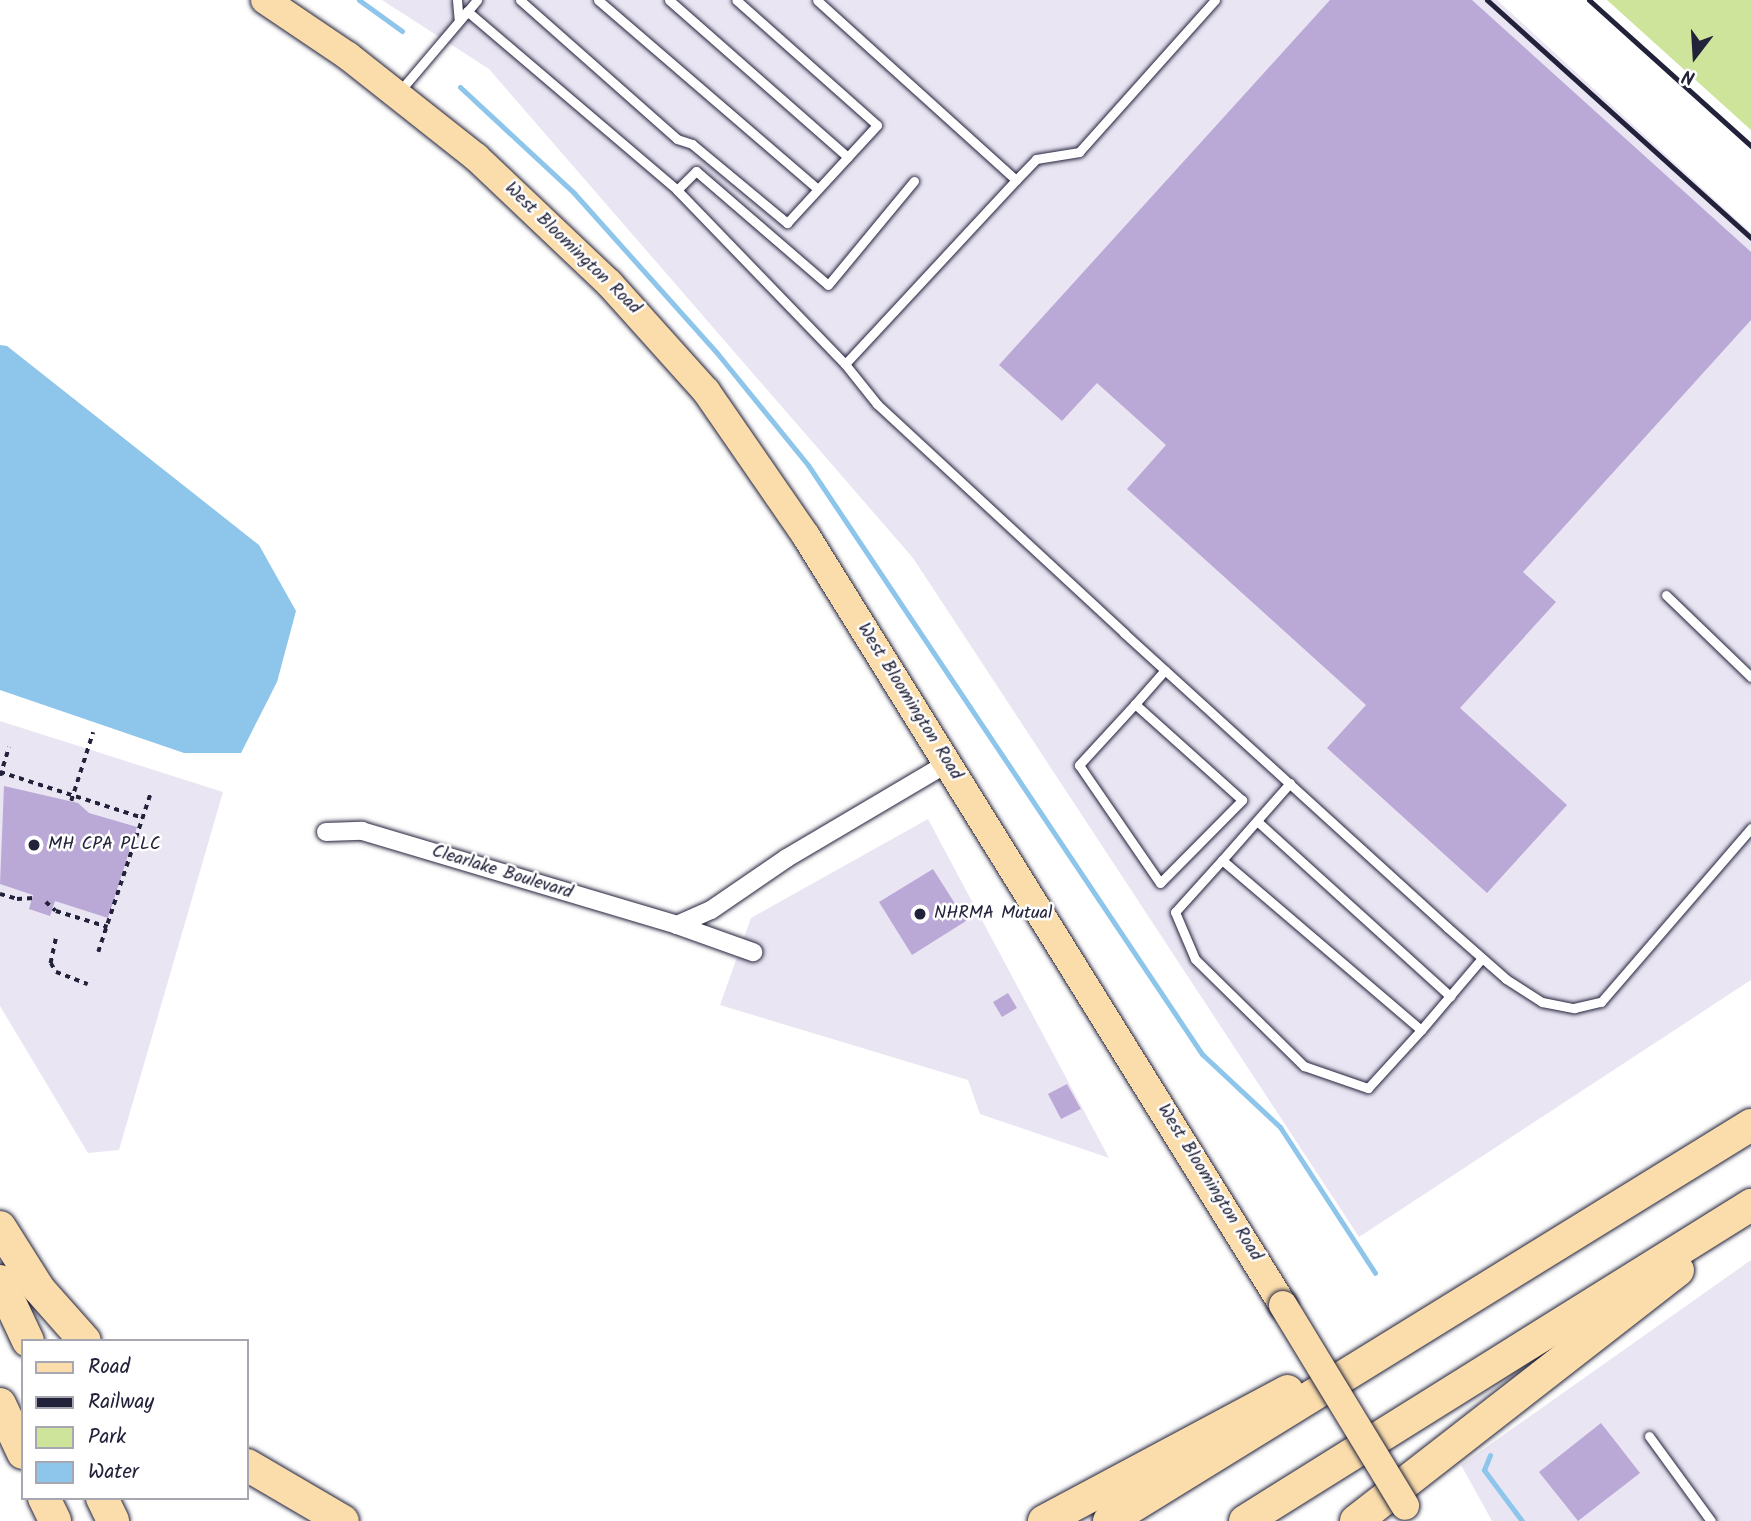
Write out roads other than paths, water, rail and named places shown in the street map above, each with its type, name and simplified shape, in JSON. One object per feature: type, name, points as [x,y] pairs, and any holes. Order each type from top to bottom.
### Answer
[{"type":"highway","points":[[1109,1521],[1751,1125]]},
{"type":"highway","points":[[1245,1521],[1751,1205]]},
{"type":"highway","points":[[1356,1521],[1751,1213]]},
{"type":"highway","points":[[0,1227],[39,1289],[83,1339]]},
{"type":"highway","points":[[0,1281],[27,1339]]},
{"type":"highway","points":[[1044,1521],[1246,1411],[1476,1296]]},
{"type":"highway","points":[[0,1404],[21,1449]]},
{"type":"highway","points":[[248,1466],[343,1521]]},
{"type":"highway","points":[[45,1500],[55,1521]]},
{"type":"highway","points":[[103,1500],[113,1521]]},
{"type":"main road","name":"West Bloomington Road","points":[[265,0],[397,93],[549,223],[706,391],[806,536],[1410,1514]]},
{"type":"street","points":[[677,925],[710,910],[787,858],[946,764]]},
{"type":"street","name":"Clearlake Boulevard","points":[[326,832],[362,831],[677,925],[753,952]]},
{"type":"lane","points":[[457,0],[459,21]]},
{"type":"lane","points":[[397,93],[477,0]]},
{"type":"lane","points":[[520,0],[677,139],[692,144],[788,223],[877,125],[736,0]]},
{"type":"lane","points":[[598,0],[818,189]]},
{"type":"lane","points":[[669,0],[848,157]]},
{"type":"lane","points":[[817,0],[1016,180]]},
{"type":"lane","points":[[845,364],[1036,159],[1079,152],[1215,0]]},
{"type":"lane","points":[[467,11],[677,190],[845,364],[877,404],[1165,670],[1482,958],[1542,1002],[1574,1008],[1601,1002],[1751,828]]},
{"type":"lane","points":[[677,190],[696,172],[828,285],[914,181]]},
{"type":"lane","points":[[1666,595],[1751,677]]},
{"type":"lane","points":[[1135,704],[1242,800],[1160,883],[1079,765],[1165,670]]},
{"type":"lane","points":[[1290,783],[1175,912],[1195,959],[1304,1066],[1368,1088],[1422,1030],[1482,958]]},
{"type":"lane","points":[[1256,821],[1450,996]]},
{"type":"lane","points":[[1222,860],[1422,1030]]},
{"type":"lane","points":[[1649,1436],[1711,1521]]},
{"type":"water","points":[[0,345],[7,346],[259,545],[296,611],[277,682],[241,753],[184,753],[0,690]]},
{"type":"waterway","points":[[359,0],[402,31]]},
{"type":"waterway","points":[[460,87],[574,193],[717,353],[808,465],[1202,1054],[1280,1127],[1375,1273]]},
{"type":"waterway","points":[[1490,1455],[1484,1470],[1522,1521]]},
{"type":"railway","points":[[1487,0],[1751,238]]},
{"type":"railway","points":[[1589,0],[1751,146]]},
{"type":"place","name":"MH CPA PLLC","points":[[34,845]]},
{"type":"place","name":"NHRMA Mutual","points":[[920,914]]}]
